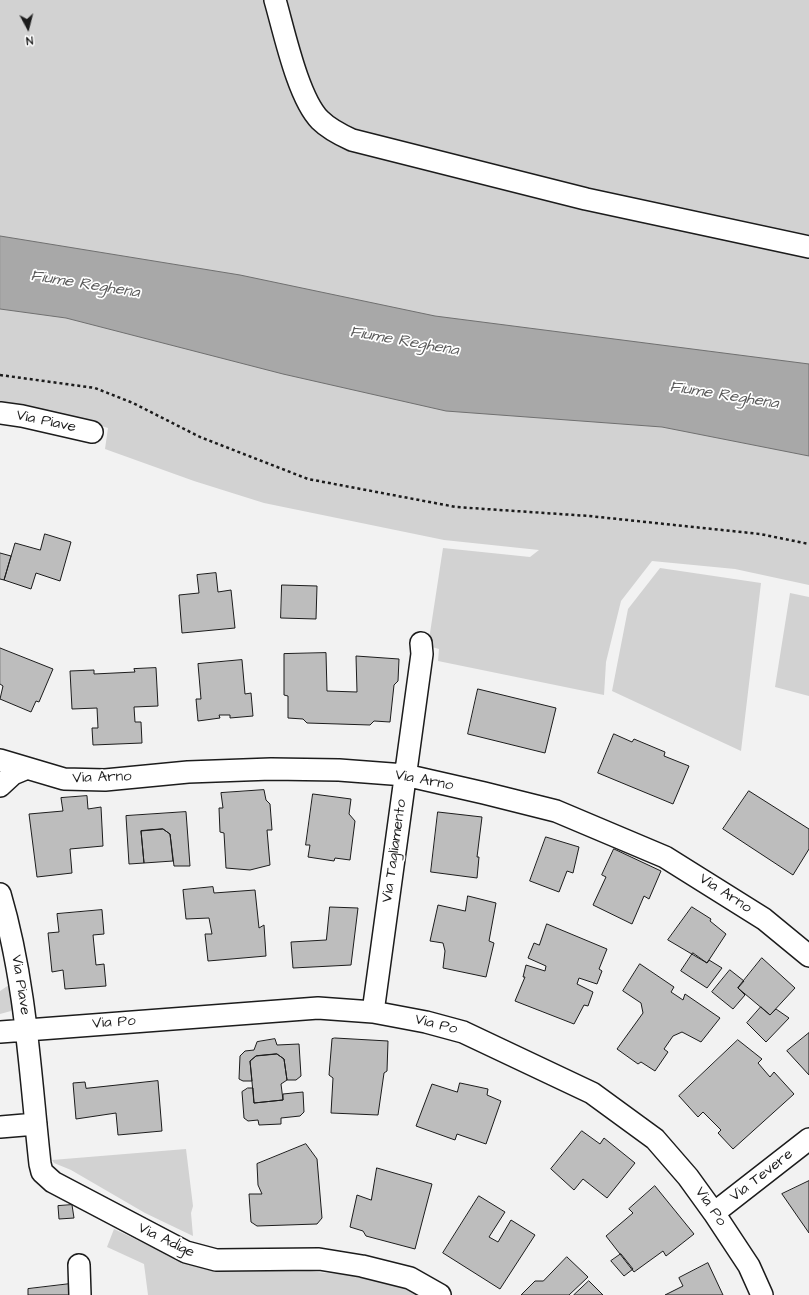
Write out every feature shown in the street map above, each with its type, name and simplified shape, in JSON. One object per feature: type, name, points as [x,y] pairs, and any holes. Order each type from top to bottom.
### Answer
[{"type":"street","points":[[275,0],[297,75],[305,96],[320,120],[332,130],[352,140],[586,199],[809,247]]},
{"type":"street","name":"Via Piave","points":[[0,413],[22,416],[92,432]]},
{"type":"street","name":"Via Tagliamento","points":[[373,1012],[422,654],[421,642]]},
{"type":"street","name":"Via Arno","points":[[0,760],[26,769],[64,779],[105,780],[188,772],[271,769],[339,770],[405,775],[556,811],[615,834],[665,857],[764,919],[809,956]]},
{"type":"street","points":[[0,786],[13,774],[26,769]]},
{"type":"street","name":"Via Piave","points":[[0,894],[9,925],[19,976],[27,1030]]},
{"type":"street","name":"Via Po","points":[[0,1032],[318,1008],[373,1012],[426,1022],[463,1032],[504,1050],[592,1093],[655,1139],[688,1177],[714,1213],[749,1266],[762,1295]]},
{"type":"street","name":"Via Adige","points":[[27,1030],[42,1172],[53,1182],[186,1252],[200,1257],[216,1260],[319,1259],[362,1266],[410,1278],[440,1295]]},
{"type":"street","points":[[0,1127],[36,1124]]},
{"type":"street","name":"Via Tevere","points":[[714,1213],[809,1139]]},
{"type":"street","points":[[79,1265],[80,1295]]},
{"type":"path","points":[[0,375],[95,388],[134,403],[200,437],[308,479],[456,507],[620,519],[760,534],[809,544]]},
{"type":"shaded area","points":[[0,0],[809,0],[809,585],[735,569],[652,561],[621,601],[606,662],[604,695],[438,661],[439,649],[428,646],[443,548],[530,557],[539,550],[444,540],[264,503],[194,481],[105,449],[108,428],[62,414],[0,403]]},
{"type":"shaded area","points":[[660,568],[761,583],[741,751],[612,691],[628,609]]},
{"type":"shaded area","points":[[790,593],[809,597],[809,696],[775,687]]},
{"type":"shaded area","points":[[9,985],[17,994],[11,1011],[0,1014],[0,991]]},
{"type":"shaded area","points":[[186,1149],[193,1206],[191,1213],[193,1236],[145,1213],[71,1170],[54,1163],[52,1160]]},
{"type":"shaded area","points":[[114,1229],[186,1263],[281,1266],[317,1272],[373,1277],[407,1287],[420,1295],[148,1295],[144,1264],[107,1247]]},
{"type":"water","name":"Fiume Reghena","points":[[0,236],[240,275],[435,316],[809,364],[809,456],[662,427],[446,411],[283,374],[66,318],[0,309]]},
{"type":"building","points":[[45,534],[71,542],[60,581],[36,573],[31,589],[4,580],[15,543],[40,550]]},
{"type":"building","points":[[0,553],[11,556],[4,580],[0,579]]},
{"type":"building","points":[[216,573],[218,592],[231,590],[235,628],[182,633],[179,595],[199,593],[197,575]]},
{"type":"building","points":[[282,585],[317,586],[316,619],[281,618]]},
{"type":"building","points":[[0,648],[53,669],[39,702],[36,701],[31,712],[0,699],[3,686],[0,684]]},
{"type":"building","points":[[326,653],[327,691],[357,692],[356,656],[399,659],[398,681],[394,685],[390,722],[374,721],[370,725],[307,723],[303,719],[288,718],[288,696],[284,695],[284,654]]},
{"type":"building","points":[[242,660],[245,694],[251,693],[253,716],[230,718],[230,715],[219,715],[220,718],[198,721],[196,699],[201,699],[198,664]]},
{"type":"building","points":[[156,668],[158,706],[134,707],[135,722],[141,722],[142,743],[93,745],[92,728],[98,728],[97,708],[72,709],[70,671],[94,670],[94,674],[135,672],[134,669]]},
{"type":"building","points":[[478,689],[556,708],[545,753],[468,734]]},
{"type":"building","points":[[614,734],[632,742],[634,739],[665,752],[664,756],[689,766],[673,804],[598,773]]},
{"type":"building","points":[[264,790],[266,800],[270,804],[272,830],[267,830],[270,865],[250,870],[226,868],[224,833],[220,832],[219,808],[223,808],[221,793]]},
{"type":"building","points":[[749,791],[809,829],[809,849],[793,875],[723,829]]},
{"type":"building","points":[[313,794],[351,799],[349,814],[355,821],[350,860],[335,858],[334,861],[308,857],[310,845],[306,845]]},
{"type":"building","points":[[87,796],[88,809],[101,807],[103,846],[70,849],[72,873],[37,877],[29,814],[63,811],[61,798]]},
{"type":"building","points":[[186,812],[190,866],[174,866],[170,834],[163,829],[141,831],[144,863],[129,864],[126,816]]},
{"type":"building","points":[[438,812],[482,817],[477,857],[479,857],[477,878],[431,872]]},
{"type":"building","points":[[163,829],[170,834],[173,861],[144,863],[141,831]]},
{"type":"building","points":[[546,837],[579,847],[573,873],[567,871],[559,892],[530,881]]},
{"type":"building","points":[[614,849],[661,871],[649,899],[644,896],[632,924],[593,905],[606,877],[602,875]]},
{"type":"building","points":[[213,887],[214,893],[255,890],[259,928],[264,925],[266,956],[208,961],[205,934],[212,934],[209,918],[186,919],[183,890]]},
{"type":"building","points":[[468,896],[496,903],[489,941],[494,943],[486,977],[443,968],[445,951],[443,943],[430,941],[438,905],[465,911]]},
{"type":"building","points":[[330,907],[358,908],[351,965],[293,968],[291,942],[326,940]]},
{"type":"building","points":[[692,907],[711,919],[710,921],[726,934],[707,963],[668,940]]},
{"type":"building","points":[[102,910],[104,934],[93,935],[96,965],[104,964],[106,986],[65,989],[63,970],[52,972],[48,933],[59,932],[57,914]]},
{"type":"building","points":[[547,924],[607,949],[599,969],[602,971],[597,984],[579,978],[577,984],[593,992],[588,1006],[584,1005],[574,1024],[515,1001],[525,977],[523,977],[526,965],[545,971],[546,966],[528,958],[534,943],[539,945]]},
{"type":"building","points":[[693,953],[707,963],[709,960],[722,968],[707,988],[681,971]]},
{"type":"building","points":[[762,958],[795,988],[770,1015],[738,988]]},
{"type":"building","points":[[640,964],[674,987],[671,992],[683,1000],[685,994],[720,1018],[701,1042],[682,1032],[673,1036],[664,1049],[668,1052],[655,1071],[641,1062],[638,1064],[617,1049],[643,1013],[641,1003],[623,991]]},
{"type":"building","points":[[730,970],[744,981],[738,988],[745,995],[733,1009],[712,992]]},
{"type":"building","points":[[761,1007],[770,1015],[776,1009],[789,1018],[766,1042],[747,1023]]},
{"type":"building","points":[[809,1033],[809,1075],[787,1051]]},
{"type":"building","points":[[275,1039],[277,1045],[299,1044],[301,1076],[296,1080],[287,1080],[284,1059],[277,1054],[256,1056],[250,1061],[252,1081],[243,1081],[239,1079],[240,1056],[245,1051],[254,1050],[257,1042]]},
{"type":"building","points":[[332,1039],[388,1041],[387,1071],[384,1073],[378,1115],[331,1113],[333,1078],[329,1075]]},
{"type":"building","points":[[738,1040],[762,1059],[758,1063],[770,1077],[774,1072],[794,1094],[733,1149],[718,1133],[721,1130],[703,1112],[698,1117],[679,1096]]},
{"type":"building","points":[[277,1054],[284,1059],[287,1080],[281,1084],[283,1100],[254,1103],[250,1061],[256,1056]]},
{"type":"building","points":[[158,1081],[162,1131],[118,1135],[116,1113],[76,1119],[73,1083],[85,1082],[86,1088]]},
{"type":"building","points":[[460,1083],[488,1089],[487,1095],[501,1101],[486,1144],[457,1134],[455,1140],[416,1126],[432,1084],[457,1092]]},
{"type":"building","points":[[248,1088],[253,1088],[254,1103],[283,1100],[283,1094],[303,1092],[304,1112],[300,1116],[281,1118],[281,1124],[259,1125],[258,1120],[248,1121],[244,1118],[242,1092]]},
{"type":"building","points":[[582,1131],[600,1144],[604,1138],[635,1163],[607,1198],[583,1179],[574,1190],[551,1169]]},
{"type":"building","points":[[306,1144],[317,1159],[322,1218],[317,1224],[257,1226],[251,1222],[249,1194],[262,1194],[258,1185],[257,1164]]},
{"type":"building","points":[[377,1168],[432,1184],[415,1249],[366,1236],[363,1231],[350,1227],[357,1195],[371,1200]]},
{"type":"building","points":[[809,1181],[809,1233],[782,1194]]},
{"type":"building","points":[[655,1186],[694,1234],[666,1256],[663,1251],[634,1272],[606,1236],[633,1213],[629,1209]]},
{"type":"building","points":[[479,1196],[505,1212],[489,1237],[498,1242],[511,1220],[535,1235],[500,1289],[443,1253]]},
{"type":"building","points":[[72,1205],[74,1218],[59,1219],[58,1206]]},
{"type":"building","points":[[621,1254],[633,1269],[624,1276],[611,1261]]},
{"type":"building","points":[[567,1257],[588,1277],[569,1295],[521,1295],[535,1281],[543,1281]]},
{"type":"building","points":[[708,1263],[723,1295],[665,1295],[683,1286],[679,1278]]},
{"type":"building","points":[[589,1281],[603,1295],[574,1295]]},
{"type":"building","points":[[70,1284],[72,1295],[28,1295],[28,1289]]}]
